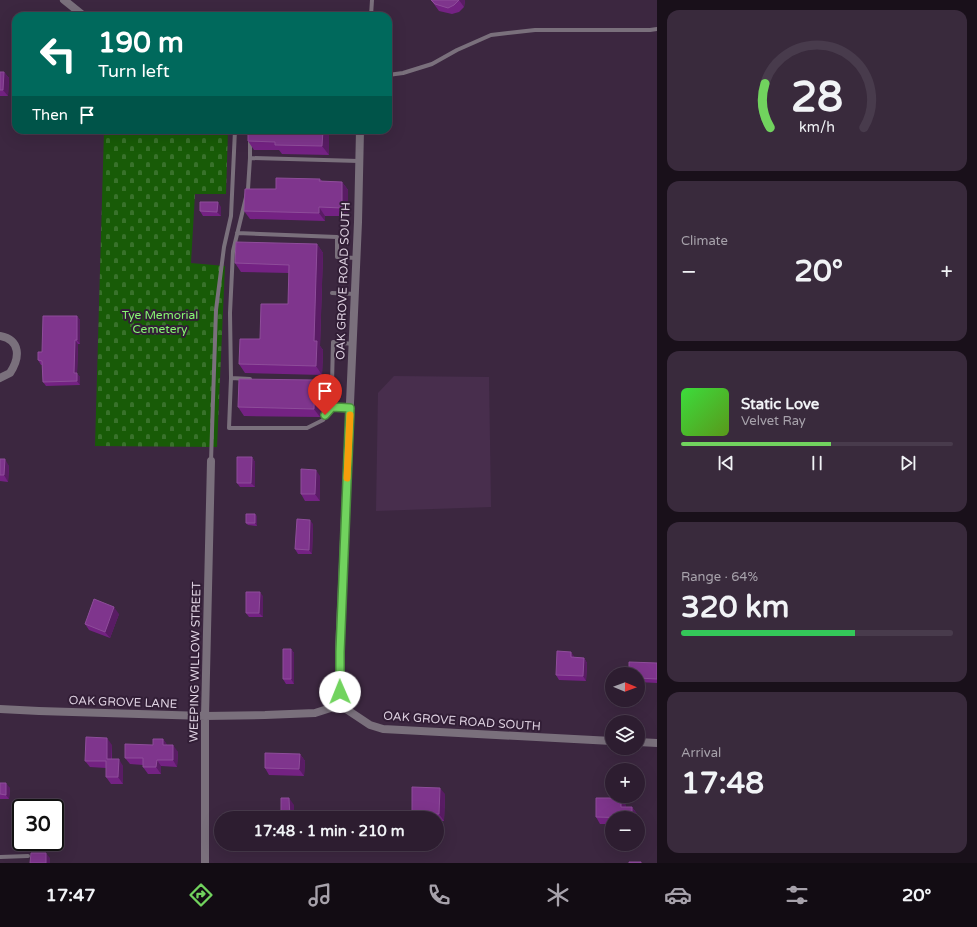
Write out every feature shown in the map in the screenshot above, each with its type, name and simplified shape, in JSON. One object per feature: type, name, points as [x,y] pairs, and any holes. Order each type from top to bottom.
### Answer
[{"type":"street","points":[[64,0],[79,12]]},
{"type":"street","name":"OAK GROVE ROAD SOUTH","points":[[360,134],[357,258],[340,652],[340,705],[370,725],[383,730],[605,741]]},
{"type":"street","points":[[0,336],[7,337],[14,342],[18,355],[10,373],[0,378]]},
{"type":"street","name":"WEEPING WILLOW STREET","points":[[205,863],[205,716],[211,461]]},
{"type":"street","name":"OAK GROVE LANE","points":[[0,708],[39,711],[205,716],[315,713],[340,705]]},
{"type":"street","points":[[645,742],[657,743]]},
{"type":"lane","points":[[371,12],[372,0]]},
{"type":"lane","points":[[392,74],[403,73],[432,64],[491,35],[535,30],[657,29]]},
{"type":"lane","points":[[211,461],[216,310],[224,247],[231,216],[234,134]]},
{"type":"lane","points":[[250,134],[248,189],[233,251],[230,313],[231,378],[229,428],[307,428],[322,420],[332,407],[334,342],[353,344]]},
{"type":"lane","points":[[250,158],[360,161]]},
{"type":"lane","points":[[237,233],[337,237],[337,257],[357,258]]},
{"type":"lane","points":[[332,293],[355,294]]},
{"type":"lane","points":[[231,378],[254,380]]},
{"type":"lane","points":[[308,382],[332,384]]},
{"type":"lane","points":[[332,407],[350,408]]},
{"type":"lane","points":[[0,857],[28,856]]},
{"type":"shaded area","points":[[394,376],[489,377],[491,507],[376,511],[378,393]]},
{"type":"green space","name":"Tye Memorial Cemetery","points":[[104,134],[228,134],[226,194],[195,194],[191,263],[225,266],[217,447],[95,446]]},
{"type":"building","points":[[431,0],[459,0],[448,8],[435,4]]},
{"type":"building","points":[[0,72],[4,72],[3,90],[0,90]]},
{"type":"building","points":[[248,134],[323,134],[322,146],[275,145],[275,142],[248,141]]},
{"type":"building","points":[[276,178],[320,179],[319,181],[342,182],[342,208],[319,207],[319,213],[244,211],[245,189],[276,189]]},
{"type":"building","points":[[200,202],[218,202],[217,212],[200,211]]},
{"type":"building","points":[[236,242],[317,244],[314,341],[317,341],[316,366],[239,364],[240,339],[260,339],[261,304],[288,304],[289,265],[235,263]]},
{"type":"building","points":[[43,316],[77,316],[77,340],[75,340],[74,373],[77,373],[77,381],[43,382],[42,361],[38,360],[38,352],[42,352]]},
{"type":"building","points":[[239,379],[315,380],[314,409],[238,407]]},
{"type":"building","points":[[237,457],[252,457],[251,483],[237,483]]},
{"type":"building","points":[[0,459],[5,459],[4,475],[0,475]]},
{"type":"building","points":[[301,469],[316,470],[315,494],[301,494]]},
{"type":"building","points":[[246,514],[255,514],[255,523],[246,523]]},
{"type":"building","points":[[297,519],[310,520],[309,550],[295,549]]},
{"type":"building","points":[[246,592],[260,592],[259,613],[246,613]]},
{"type":"building","points":[[94,599],[114,607],[105,632],[85,624]]},
{"type":"building","points":[[283,649],[291,649],[291,679],[283,679]]},
{"type":"building","points":[[557,651],[571,652],[571,657],[584,658],[583,676],[556,675]]},
{"type":"building","points":[[629,662],[657,663],[657,679],[645,678],[645,667],[629,667]]},
{"type":"building","points":[[86,737],[107,738],[107,759],[119,759],[118,777],[106,777],[106,761],[85,761]]},
{"type":"building","points":[[153,739],[163,739],[163,745],[173,745],[173,760],[157,760],[156,767],[143,767],[143,758],[125,758],[125,744],[153,745]]},
{"type":"building","points":[[265,753],[300,754],[299,769],[265,768]]},
{"type":"building","points":[[0,783],[6,783],[6,795],[0,794]]},
{"type":"building","points":[[412,787],[440,788],[439,811],[412,811]]},
{"type":"building","points":[[281,798],[289,798],[290,811],[281,811]]},
{"type":"building","points":[[596,798],[605,798],[605,803],[621,803],[621,807],[632,807],[632,811],[605,811],[605,817],[596,817]]},
{"type":"building","points":[[31,853],[46,853],[46,863],[30,863]]},
{"type":"building","points":[[641,862],[641,863],[629,863]]},
{"type":"slow traffic","points":[[347,478],[350,415]]},
{"type":"route","points":[[325,415],[332,407],[350,408],[340,652],[340,692]]}]
